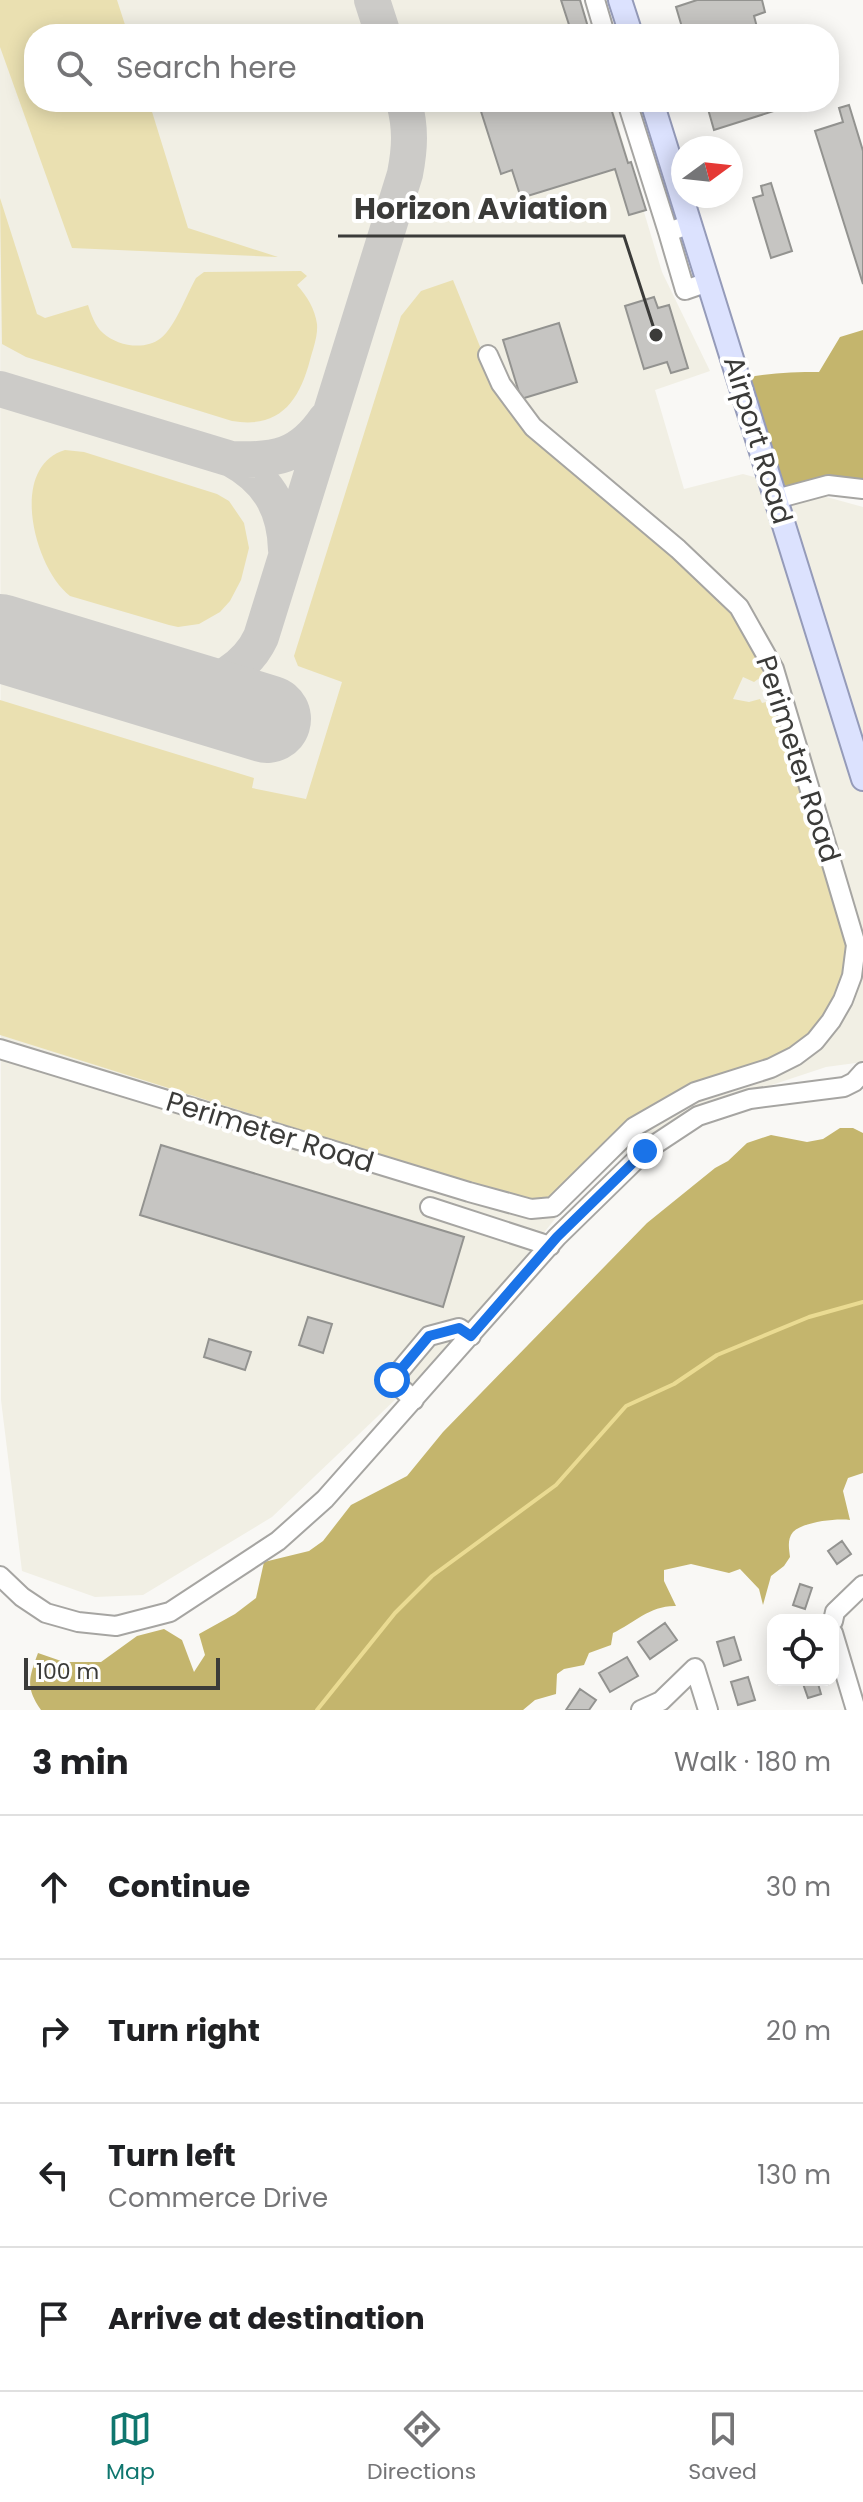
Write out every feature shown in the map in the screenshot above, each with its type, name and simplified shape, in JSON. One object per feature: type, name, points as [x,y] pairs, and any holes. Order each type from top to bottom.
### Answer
[{"type":"main road","points":[[620,0],[628,24]]},
{"type":"main road","name":"Airport Road","points":[[655,112],[863,779]]},
{"type":"street","points":[[595,0],[602,24]]},
{"type":"street","points":[[630,112],[685,290],[708,282]]},
{"type":"street","points":[[668,232],[691,224]]},
{"type":"street","name":"Perimeter Road","points":[[0,1049],[531,1209],[553,1207],[634,1127],[695,1092],[771,1068],[795,1056],[815,1041],[831,1021],[852,976],[856,945],[774,669],[755,632],[739,607],[678,549],[533,427],[501,384],[488,355]]},
{"type":"street","points":[[776,499],[828,485],[863,489]]},
{"type":"street","points":[[0,1576],[22,1597],[46,1613],[78,1622],[116,1626],[170,1612],[289,1532],[325,1499],[550,1246],[645,1151],[698,1116],[750,1099],[844,1087],[863,1072]]},
{"type":"street","points":[[430,1207],[550,1246]]},
{"type":"street","points":[[414,1400],[392,1380],[429,1336],[459,1328],[471,1336]]},
{"type":"street","points":[[835,1614],[863,1585]]},
{"type":"street","points":[[839,1653],[856,1710]]},
{"type":"street","points":[[641,1710],[661,1701],[695,1668],[708,1710]]},
{"type":"shaded area","points":[[0,0],[581,0],[588,24],[24,24],[24,112],[614,112],[662,272],[710,371],[655,390],[684,489],[743,474],[863,507],[863,1062],[826,1067],[717,1103],[634,1144],[562,1210],[461,1337],[272,1517],[143,1595],[95,1597],[22,1571],[1,1400]]},
{"type":"shaded area","points":[[0,0],[117,0],[125,24],[24,24],[24,112],[152,112],[188,228],[278,257],[72,248],[0,47]]},
{"type":"shaded area","points":[[0,198],[37,314],[45,318],[88,305],[100,330],[123,344],[147,345],[161,338],[176,318],[196,278],[204,272],[301,271],[307,276],[297,285],[312,308],[317,329],[305,375],[293,400],[274,416],[262,421],[232,421],[26,357],[2,344]]},
{"type":"shaded area","points":[[453,280],[494,381],[736,610],[765,665],[761,677],[754,682],[743,677],[733,699],[749,702],[760,699],[762,703],[775,700],[848,946],[841,989],[811,1035],[792,1050],[693,1085],[556,1197],[531,1202],[0,1035],[0,700],[254,778],[252,788],[306,799],[342,682],[298,666],[294,656],[401,316],[421,291]]},
{"type":"shaded area","points":[[863,330],[863,490],[779,499],[743,378],[819,372],[840,337]]},
{"type":"shaded area","points":[[65,450],[84,452],[217,494],[229,501],[244,523],[249,548],[241,580],[220,612],[199,624],[178,627],[70,596],[46,564],[33,519],[32,496],[37,476],[47,460]]},
{"type":"shaded area","points":[[840,1128],[853,1128],[863,1133],[863,1473],[848,1478],[843,1491],[850,1520],[820,1522],[793,1532],[789,1541],[790,1557],[771,1576],[763,1605],[759,1589],[740,1569],[729,1573],[691,1564],[664,1570],[664,1581],[676,1606],[651,1611],[613,1633],[611,1645],[589,1653],[584,1665],[564,1669],[557,1674],[556,1694],[535,1700],[523,1710],[41,1710],[30,1682],[38,1653],[64,1662],[101,1662],[137,1636],[164,1629],[182,1640],[194,1672],[205,1655],[199,1634],[256,1598],[264,1562],[309,1551],[323,1541],[351,1505],[407,1476],[443,1432],[647,1223],[747,1143],[771,1135],[807,1142],[823,1139]]},
{"type":"building","points":[[561,0],[580,0],[587,24],[569,24]]},
{"type":"building","points":[[697,0],[762,0],[765,12],[754,16],[756,24],[681,24],[676,7]]},
{"type":"building","points":[[849,105],[863,151],[863,284],[815,131],[843,122],[839,108]]},
{"type":"building","points":[[481,112],[612,112],[646,210],[629,215],[615,169],[521,198],[512,170],[501,174]]},
{"type":"building","points":[[709,112],[771,112],[714,130]]},
{"type":"building","points":[[771,183],[792,251],[771,258],[753,198],[763,195],[761,186]]},
{"type":"building","points":[[654,297],[658,308],[669,305],[688,368],[671,373],[667,362],[644,369],[625,306]]},
{"type":"building","points":[[559,323],[577,382],[521,399],[503,340]]},
{"type":"building","points":[[161,1145],[464,1237],[443,1307],[140,1215]]},
{"type":"building","points":[[308,1317],[332,1324],[323,1353],[299,1345]]},
{"type":"building","points":[[209,1339],[251,1352],[245,1370],[204,1357]]},
{"type":"building","points":[[842,1541],[851,1554],[837,1564],[828,1551]]},
{"type":"building","points":[[800,1584],[812,1588],[805,1609],[793,1605]]},
{"type":"building","points":[[665,1623],[677,1640],[650,1659],[638,1642]]},
{"type":"building","points":[[734,1637],[741,1660],[724,1666],[717,1642]]},
{"type":"building","points":[[627,1657],[638,1676],[610,1692],[599,1673]]},
{"type":"building","points":[[748,1677],[755,1700],[738,1705],[731,1682]]},
{"type":"building","points":[[804,1686],[819,1686],[821,1694],[808,1698]]},
{"type":"building","points":[[580,1689],[596,1700],[589,1710],[566,1710]]},
{"type":"waterway","points":[[317,1710],[395,1613],[432,1576],[556,1485],[626,1406],[674,1384],[717,1355],[809,1317],[863,1302]]},
{"type":"taxiway","points":[[372,0],[380,24]]},
{"type":"taxiway","points":[[178,694],[226,675],[246,659],[261,637],[405,174],[409,138],[406,112]]},
{"type":"taxiway","points":[[0,389],[231,459],[255,476],[272,496],[282,521],[286,550]]},
{"type":"taxiway","points":[[231,459],[261,459],[285,454],[306,442],[326,419]]},
{"type":"runway","points":[[0,638],[267,719]]},
{"type":"place","name":"Horizon Aviation","points":[[656,335]]},
{"type":"route","points":[[392,1380],[429,1336],[459,1328],[471,1336],[557,1237],[645,1151]]}]
